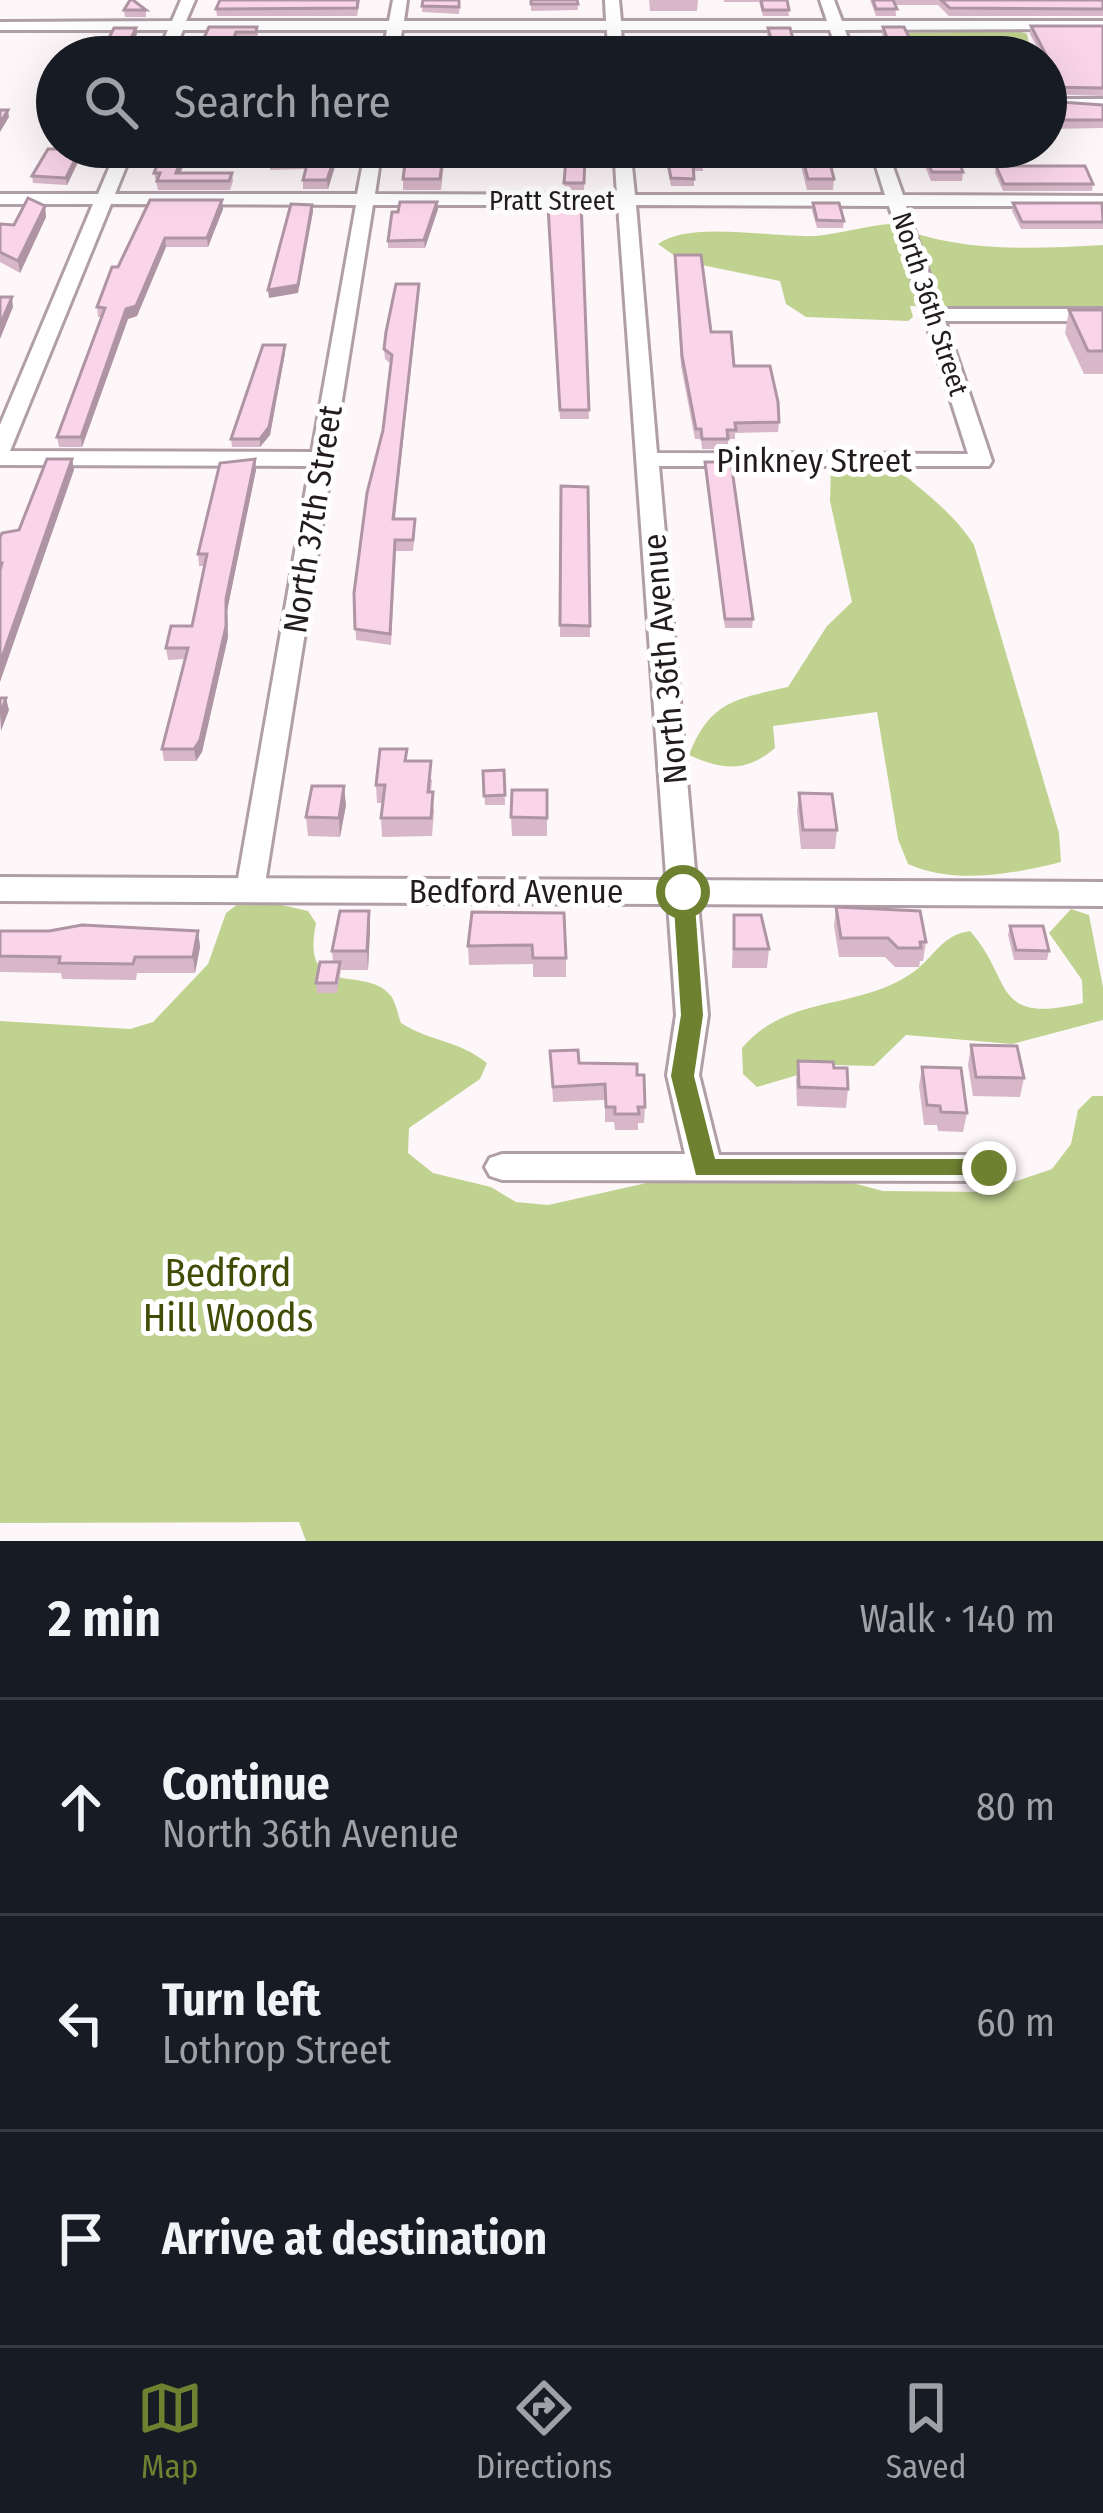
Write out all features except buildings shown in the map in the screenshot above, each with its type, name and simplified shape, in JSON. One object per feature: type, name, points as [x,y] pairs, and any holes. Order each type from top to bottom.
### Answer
[{"type":"street","points":[[173,36],[188,0]]},
{"type":"street","points":[[393,36],[400,0]]},
{"type":"street","points":[[612,0],[615,36]]},
{"type":"street","points":[[827,0],[840,36]]},
{"type":"street","points":[[0,26],[1103,26]]},
{"type":"street","points":[[1067,104],[1103,104]]},
{"type":"street","points":[[117,168],[0,454],[322,459]]},
{"type":"street","name":"North 37th Street","points":[[250,890],[370,168]]},
{"type":"street","name":"North 36th Avenue","points":[[624,168],[692,1015],[683,1076],[705,1168]]},
{"type":"street","name":"North 36th Street","points":[[885,168],[981,461]]},
{"type":"street","name":"Pratt Street","points":[[0,199],[1103,201]]},
{"type":"street","points":[[933,315],[1103,315]]},
{"type":"street","name":"Pinkney Street","points":[[647,460],[981,461]]},
{"type":"street","name":"Bedford Avenue","points":[[0,889],[1103,894]]},
{"type":"street","points":[[502,1168],[989,1168]]},
{"type":"green space","points":[[1018,31],[1027,36],[905,36]]},
{"type":"green space","points":[[889,224],[968,244],[1021,248],[1103,245],[1103,310],[910,306],[913,317],[908,321],[806,317],[786,304],[780,281],[682,261],[658,244],[690,233],[815,236]]},
{"type":"green space","points":[[831,466],[893,466],[947,512],[974,545],[1059,833],[1061,862],[964,876],[908,864],[898,839],[877,712],[773,726],[775,748],[744,765],[712,764],[689,755],[706,723],[726,705],[788,687],[827,626],[852,602],[830,501]]},
{"type":"green space","name":"Bedford Hill Woods","points":[[264,901],[308,911],[316,923],[317,964],[326,973],[380,987],[393,999],[401,1023],[487,1063],[480,1079],[409,1128],[408,1153],[433,1173],[491,1187],[516,1202],[548,1205],[660,1180],[838,1179],[883,1191],[984,1192],[1052,1169],[1071,1144],[1078,1110],[1092,1096],[1103,1096],[1103,1541],[306,1541],[299,1522],[0,1523],[0,1021],[130,1029],[153,1022],[208,964],[226,913],[238,904]]},
{"type":"green space","points":[[1071,909],[1089,915],[1103,987],[1103,1020],[1012,1044],[906,1035],[874,1066],[832,1065],[757,1087],[743,1074],[742,1048],[760,1031],[801,1011],[891,985],[960,933],[970,931],[1018,1003],[1053,1008],[1083,1003],[1082,980],[1049,933]]},
{"type":"route","points":[[683,892],[692,1015],[683,1076],[705,1168],[989,1168]]}]
